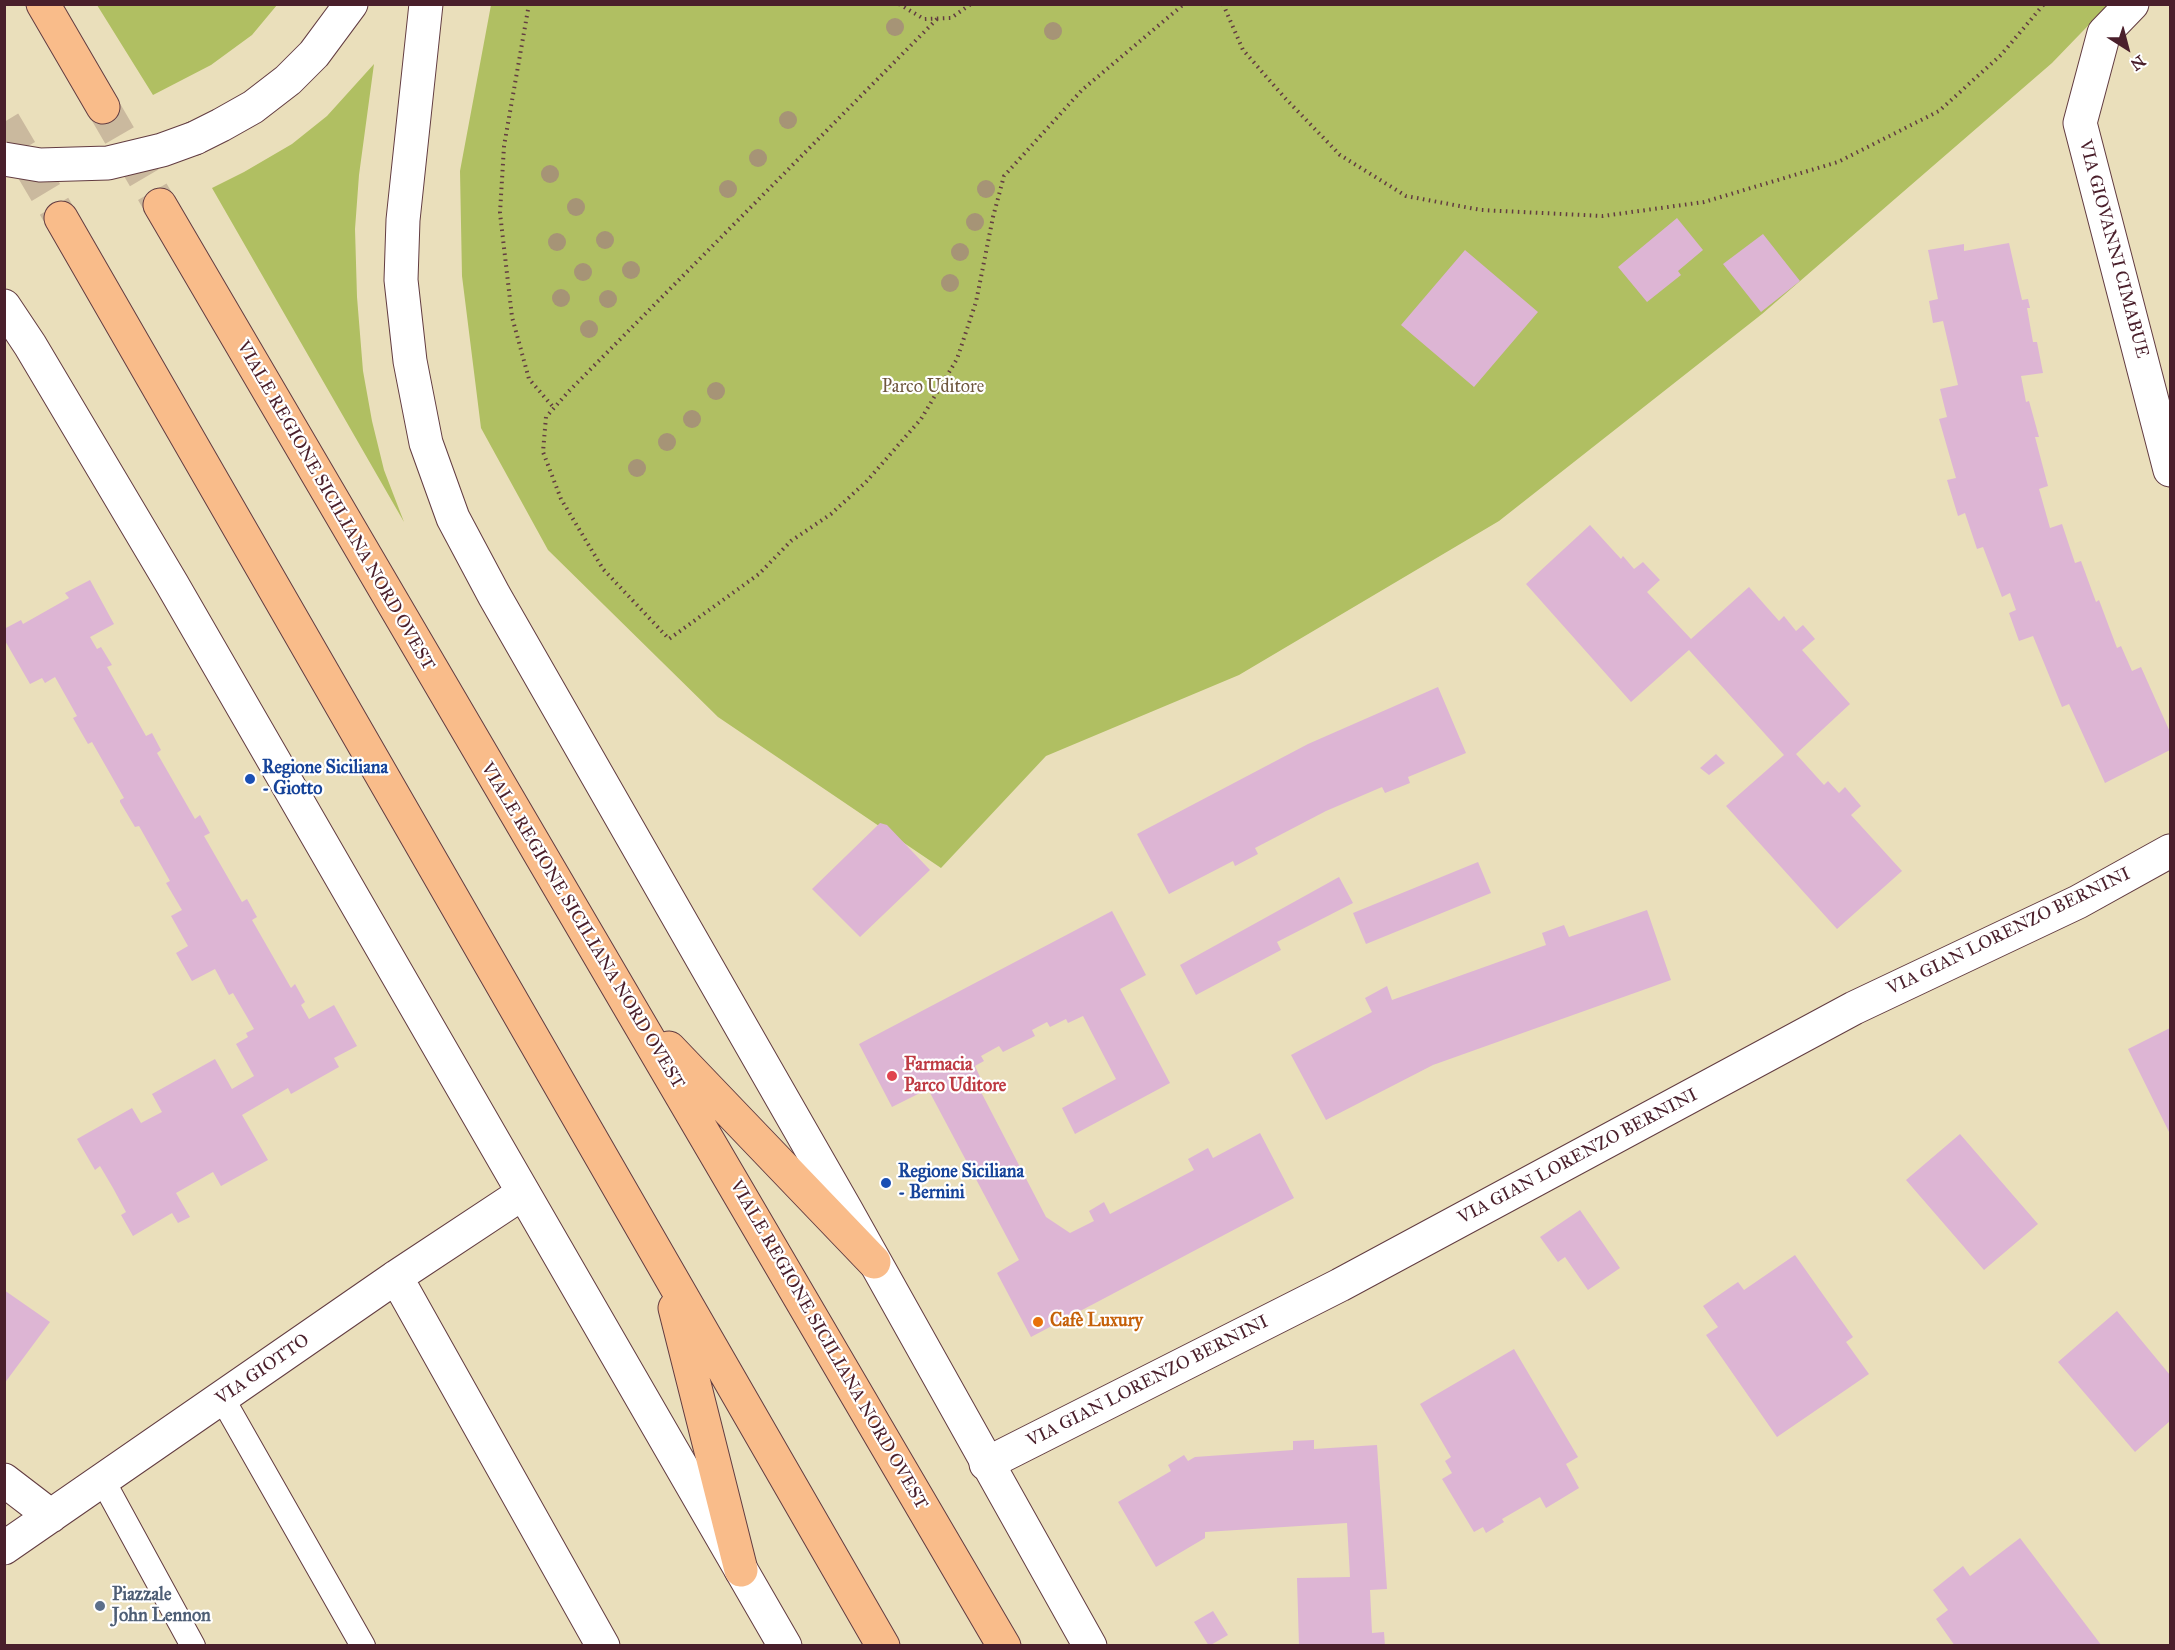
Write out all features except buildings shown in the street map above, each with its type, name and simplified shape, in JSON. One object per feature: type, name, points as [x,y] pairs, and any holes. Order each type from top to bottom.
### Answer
[{"type":"main road","points":[[43,4],[103,107]]},
{"type":"main road","name":"VIALE REGIONE SICILIANA NORD OVEST","points":[[160,205],[1004,1646]]},
{"type":"main road","points":[[61,218],[883,1646]]},
{"type":"main road","points":[[631,1008],[874,1262]]},
{"type":"main road","points":[[666,1271],[741,1570]]},
{"type":"street","points":[[4,159],[40,165],[108,162],[162,150],[195,138],[253,107],[288,80],[314,54],[351,4]]},
{"type":"street","points":[[426,4],[403,220],[401,280],[410,361],[426,442],[453,518],[494,595],[1090,1646]]},
{"type":"street","name":"VIA GIOVANNI CIMABUE","points":[[2132,4],[2104,33],[2080,123],[2170,470]]},
{"type":"street","points":[[4,306],[30,345],[172,584],[785,1646]]},
{"type":"street","name":"VIA GIAN LORENZO BERNINI","points":[[986,1464],[1340,1286],[1854,1008],[2078,902],[2170,851]]},
{"type":"street","name":"VIA GIOTTO","points":[[4,1548],[396,1277],[523,1193]]},
{"type":"street","points":[[396,1277],[603,1646]]},
{"type":"street","points":[[4,1480],[51,1516]]},
{"type":"lane","points":[[222,1398],[363,1646]]},
{"type":"lane","points":[[103,1481],[193,1646]]},
{"type":"path","points":[[529,4],[504,146],[500,213],[512,316],[529,379],[554,408]]},
{"type":"path","points":[[899,4],[924,19],[951,18],[971,4]]},
{"type":"path","points":[[937,19],[546,417],[543,452],[561,500],[603,569],[669,639],[759,574],[791,541],[831,514],[866,482],[921,419],[957,359],[976,302],[993,217],[1004,176],[1082,90],[1184,4]]},
{"type":"path","points":[[1222,4],[1243,51],[1285,98],[1340,155],[1406,196],[1481,210],[1603,216],[1704,202],[1838,162],[1939,111],[2001,55],[2044,4]]},
{"type":"green space","points":[[97,5],[277,5],[252,35],[211,65],[153,95]]},
{"type":"green space","name":"Parco Uditore","points":[[491,5],[2108,5],[2052,63],[1762,314],[1499,521],[1239,675],[1046,756],[941,868],[718,717],[548,550],[481,428],[462,276],[460,171]]},
{"type":"green space","points":[[374,64],[359,175],[355,229],[357,297],[363,371],[372,421],[384,470],[404,522],[212,188],[292,144],[327,116]]},
{"type":"tunnel","points":[[103,107],[160,205]]},
{"type":"tunnel","points":[[4,122],[61,218]]},
{"type":"place","name":"Regione Siciliana - Giotto","points":[[250,779]]},
{"type":"place","name":"Farmacia Parco Uditore","points":[[892,1076]]},
{"type":"place","name":"Regione Siciliana - Bernini","points":[[886,1183]]},
{"type":"place","name":"Cafè Luxury","points":[[1038,1322]]},
{"type":"place","name":"Piazzale John Lennon","points":[[100,1606]]}]
